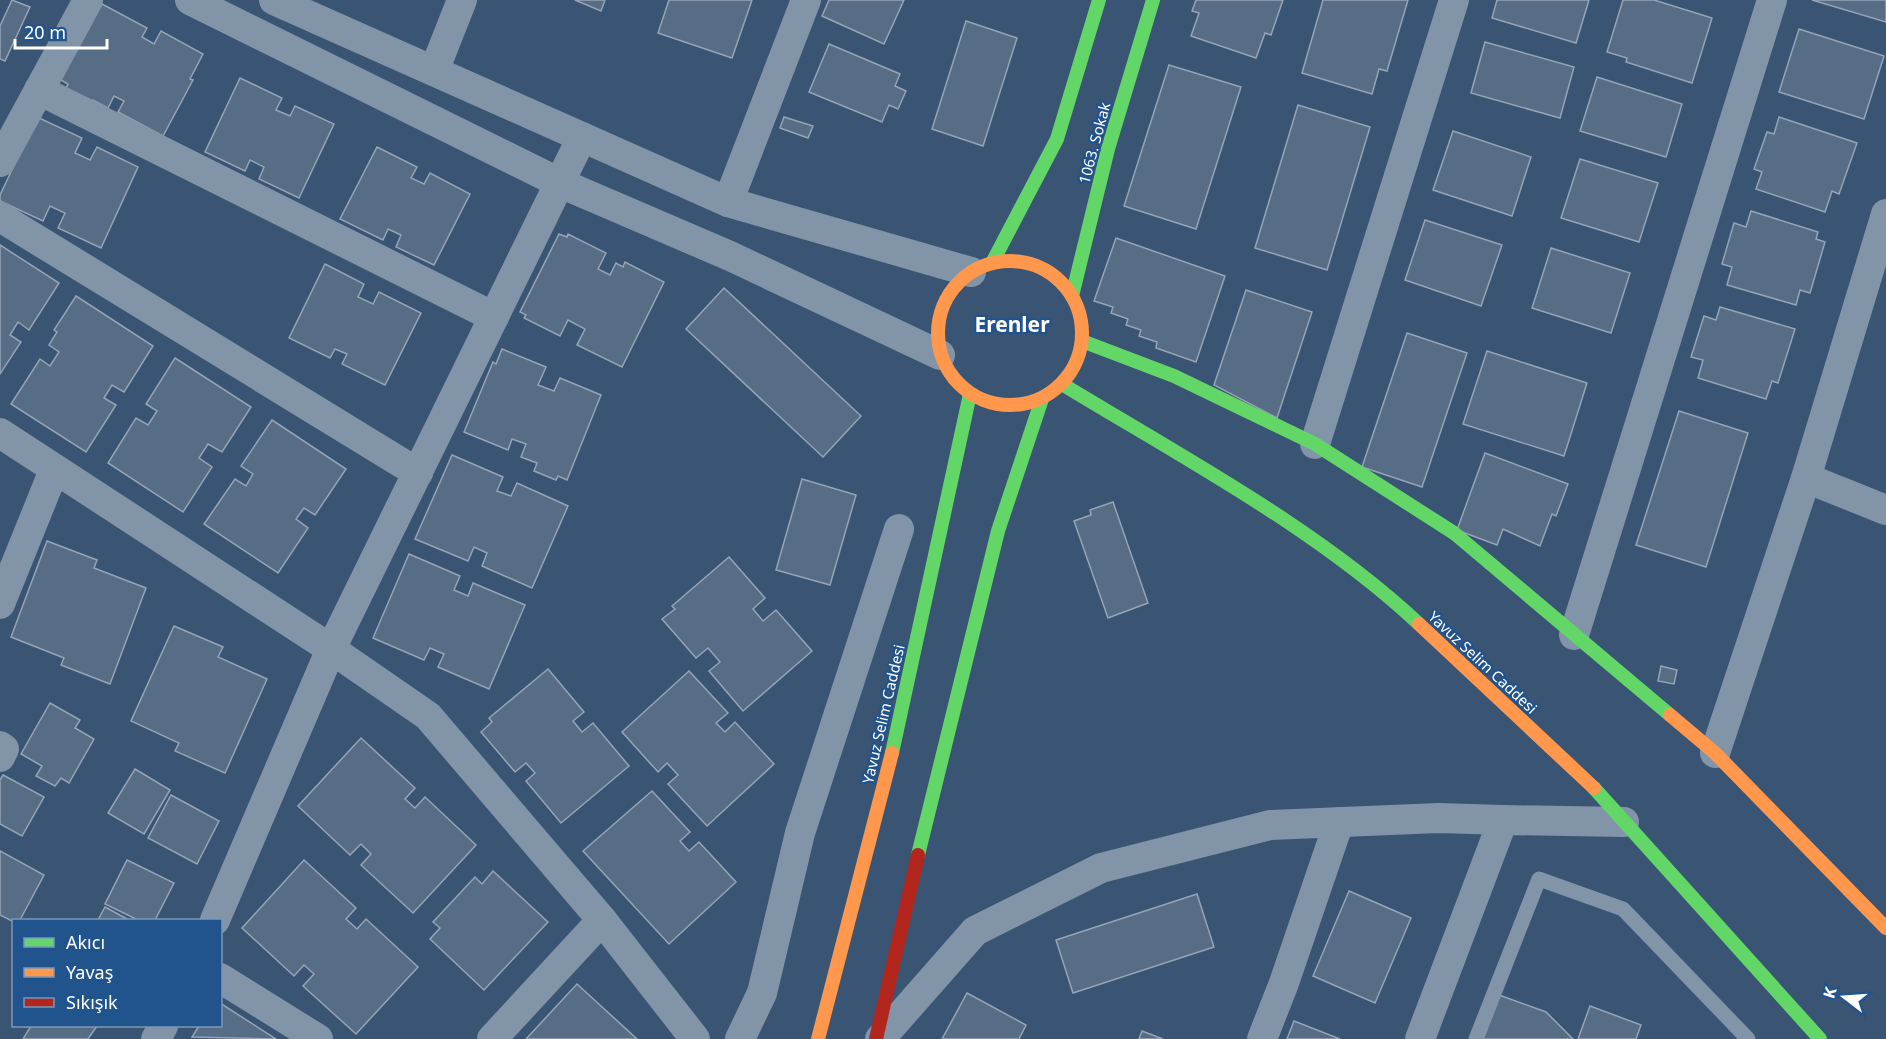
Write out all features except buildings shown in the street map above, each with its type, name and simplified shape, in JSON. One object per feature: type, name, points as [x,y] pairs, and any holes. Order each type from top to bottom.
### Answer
[{"type":"main road","points":[[982,268],[1057,138],[1099,0]]},
{"type":"main road","name":"1063. Sokak","points":[[1072,296],[1108,149],[1153,0]]},
{"type":"main road","points":[[1016,261],[1038,266],[1057,278],[1072,296],[1081,318],[1082,341],[1076,363],[1062,384],[1042,399],[1010,405],[993,404],[970,394],[952,377],[940,355],[937,330],[942,308],[954,287],[982,268],[1016,261]]},
{"type":"main road","points":[[1082,341],[1174,376],[1315,444],[1454,533],[1715,753],[1886,928]]},
{"type":"main road","name":"Yavuz Selim Caddesi","points":[[1062,384],[1265,508],[1386,593],[1590,784],[1820,1039]]},
{"type":"main road","name":"Yavuz Selim Caddesi","points":[[818,1039],[892,755],[970,394]]},
{"type":"main road","points":[[878,1039],[945,740],[998,531],[1042,399]]},
{"type":"street","points":[[0,162],[88,0]]},
{"type":"street","points":[[190,0],[560,183],[730,256],[940,355]]},
{"type":"street","points":[[274,0],[728,202],[982,268]]},
{"type":"street","points":[[434,71],[462,0]]},
{"type":"street","points":[[728,202],[806,0]]},
{"type":"street","points":[[1315,444],[1454,0]]},
{"type":"street","points":[[1574,635],[1772,0]]},
{"type":"street","points":[[39,90],[494,317]]},
{"type":"street","points":[[216,919],[331,649],[582,137]]},
{"type":"street","points":[[1715,753],[1806,478],[1886,214]]},
{"type":"street","points":[[0,217],[417,473]]},
{"type":"street","points":[[0,433],[331,649],[428,716],[602,920],[694,1039]]},
{"type":"street","points":[[0,604],[54,470]]},
{"type":"street","points":[[1806,478],[1886,510]]},
{"type":"street","points":[[740,1039],[762,993],[800,832],[899,529]]},
{"type":"street","points":[[0,746],[4,749],[0,758]]},
{"type":"street","points":[[878,1039],[975,931],[1101,868],[1270,825],[1439,818],[1624,822]]},
{"type":"street","points":[[1420,1039],[1503,820]]},
{"type":"street","points":[[1262,1039],[1284,983],[1339,822]]},
{"type":"street","points":[[492,1039],[602,920]]},
{"type":"street","points":[[222,979],[318,1039]]},
{"type":"lane","points":[[1476,1039],[1539,879],[1623,909],[1748,1039]]},
{"type":"traffic: fast","points":[[992,263],[1057,139],[1099,0]]},
{"type":"traffic: fast","points":[[1072,296],[1108,149],[1153,0]]},
{"type":"traffic: fast","points":[[1082,341],[1174,376],[1315,444],[1454,533],[1670,715]]},
{"type":"traffic: fast","points":[[1062,384],[1293,525],[1380,589],[1419,624]]},
{"type":"traffic: fast","points":[[892,753],[970,394]]},
{"type":"traffic: fast","points":[[918,855],[998,531],[1042,399]]},
{"type":"traffic: fast","points":[[1594,788],[1820,1039]]},
{"type":"traffic: slow","points":[[1010,261],[1038,266],[1061,282],[1077,305],[1082,333],[1077,361],[1061,384],[1038,400],[1010,405],[982,400],[959,384],[943,361],[938,333],[943,305],[959,282],[982,266],[1010,261]]},
{"type":"traffic: slow","points":[[1419,624],[1594,788]]},
{"type":"traffic: slow","points":[[1670,715],[1715,753],[1886,928]]},
{"type":"traffic: slow","points":[[818,1039],[892,753]]},
{"type":"traffic: jam","points":[[876,1039],[918,855]]},
{"type":"district","name":"Erenler","points":[[1012,324]]}]
